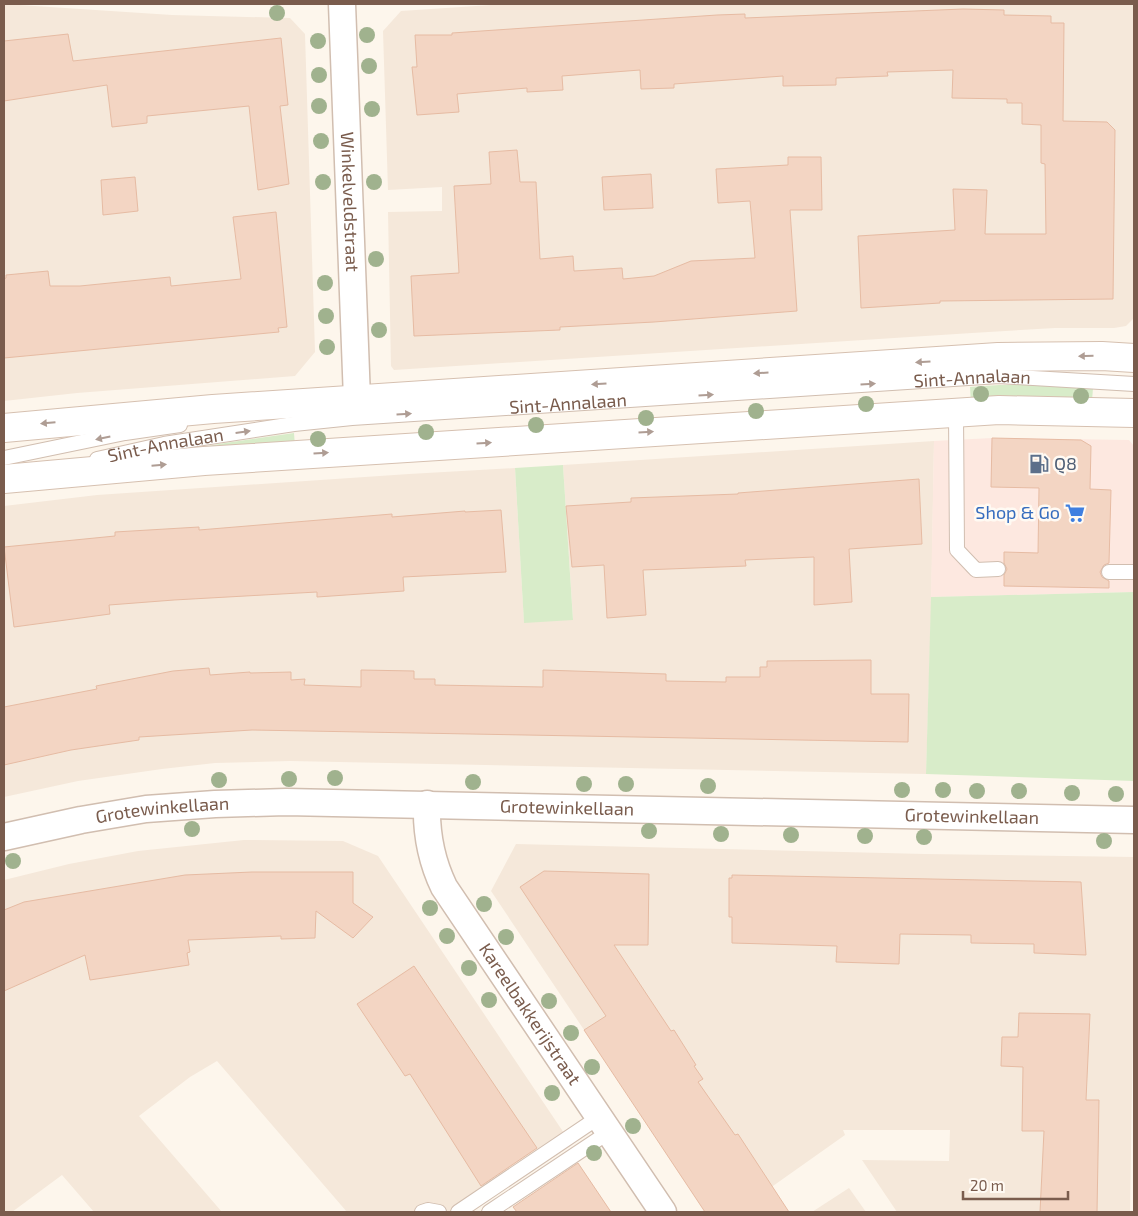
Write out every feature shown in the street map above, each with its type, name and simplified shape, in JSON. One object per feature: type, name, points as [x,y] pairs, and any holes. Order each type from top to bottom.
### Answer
[{"type":"main road","name":"Sint-Annalaan","points":[[4,428],[186,411],[324,401],[998,357],[1102,356],[1134,358]]},
{"type":"main road","name":"Sint-Annalaan","points":[[5,472],[998,410],[1134,413]]},
{"type":"street","name":"Winkelveldstraat","points":[[342,4],[357,399]]},
{"type":"street","name":"Grotewinkellaan","points":[[4,837],[82,820],[146,809],[215,804],[286,802],[1134,820]]},
{"type":"street","name":"Kareelbakkerijstraat","points":[[426,804],[426,825],[430,853],[444,886],[663,1212]]},
{"type":"lane","name":"Sint-Annalaan","points":[[5,472],[164,444],[352,418],[999,376],[1134,384]]},
{"type":"lane","name":"Sint-Annalaan","points":[[5,472],[125,434],[324,401]]},
{"type":"lane","points":[[956,413],[957,550],[976,570],[998,569]]},
{"type":"lane","points":[[1109,572],[1134,572]]},
{"type":"lane","points":[[458,1212],[604,1125]]},
{"type":"lane","points":[[489,1212],[604,1125]]},
{"type":"lane","points":[[422,1212],[428,1210],[440,1212]]},
{"type":"shaded area","points":[[4,4],[172,15],[290,18],[305,34],[315,352],[295,376],[77,393],[4,401]]},
{"type":"shaded area","points":[[506,4],[1134,4],[1134,318],[1126,326],[1114,328],[1055,328],[394,370],[391,366],[388,212],[442,211],[442,187],[388,190],[383,31],[401,11]]},
{"type":"shaded area","points":[[992,438],[1129,440],[1134,446],[1134,592],[931,597],[934,441]]},
{"type":"shaded area","points":[[934,441],[926,774],[290,761],[215,763],[162,769],[78,781],[4,797],[4,506],[97,495],[515,468],[524,622],[573,619],[563,465]]},
{"type":"shaded area","points":[[244,840],[343,841],[378,856],[572,1145],[472,1212],[347,1212],[217,1061],[190,1077],[139,1116],[222,1212],[94,1212],[62,1175],[12,1212],[4,1212],[4,880],[69,864],[138,851]]},
{"type":"shaded area","points":[[516,844],[1134,857],[1130,1212],[897,1212],[862,1160],[949,1161],[950,1130],[843,1130],[845,1135],[736,1212],[706,1212],[491,891]]},
{"type":"shaded area","points":[[849,1188],[866,1212],[812,1212]]},
{"type":"green space","points":[[999,385],[1093,388],[1092,401],[971,403],[970,387]]},
{"type":"green space","points":[[294,433],[295,446],[153,456],[225,443]]},
{"type":"green space","points":[[563,465],[573,620],[524,623],[515,468]]},
{"type":"green space","points":[[1134,592],[1134,781],[926,774],[931,597]]},
{"type":"building","points":[[963,9],[1004,10],[1004,15],[1051,16],[1051,23],[1064,23],[1063,121],[1107,122],[1115,130],[1113,299],[940,301],[940,303],[861,308],[858,236],[955,230],[953,189],[987,190],[985,234],[1046,234],[1045,164],[1041,163],[1041,125],[1022,124],[1022,103],[1007,103],[1007,99],[952,98],[953,70],[887,72],[888,76],[836,78],[836,85],[783,86],[783,76],[674,84],[674,88],[641,89],[640,70],[562,76],[563,90],[527,92],[527,88],[457,94],[459,112],[417,115],[412,67],[417,67],[415,35],[452,35],[452,33],[717,15],[745,14],[745,18]]},
{"type":"building","points":[[68,34],[73,61],[281,38],[288,105],[280,106],[289,184],[258,190],[249,106],[147,116],[147,123],[112,127],[107,85],[4,101],[4,41]]},
{"type":"building","points":[[517,150],[520,182],[536,182],[540,259],[573,256],[574,271],[622,268],[623,279],[654,276],[691,261],[755,258],[750,201],[718,203],[716,169],[788,165],[788,157],[821,157],[822,210],[790,210],[797,311],[560,327],[560,330],[414,336],[411,276],[459,273],[454,186],[491,184],[489,152]]},
{"type":"building","points":[[651,174],[653,208],[604,210],[602,177]]},
{"type":"building","points":[[135,177],[138,211],[103,215],[101,180]]},
{"type":"building","points":[[276,212],[287,327],[278,328],[279,332],[4,358],[4,279],[6,275],[48,271],[50,286],[80,286],[170,277],[171,286],[241,279],[233,217]]},
{"type":"building","points":[[992,438],[1081,440],[1091,446],[1090,489],[1111,490],[1109,563],[1104,565],[1100,572],[1102,577],[1109,581],[1109,588],[1004,586],[1004,575],[1007,569],[1004,563],[1004,552],[1038,553],[1039,488],[991,487]]},
{"type":"building","points":[[919,479],[922,544],[849,549],[852,602],[814,605],[814,557],[745,560],[746,566],[643,570],[646,615],[607,618],[604,565],[572,567],[566,506],[631,502],[631,498],[738,494]]},
{"type":"building","points":[[501,510],[506,572],[403,577],[404,591],[317,597],[317,592],[109,605],[110,614],[14,627],[4,547],[115,536],[115,532],[199,527],[199,530],[392,514],[392,517]]},
{"type":"building","points":[[871,660],[871,694],[909,694],[908,742],[252,730],[139,737],[139,740],[71,750],[4,765],[4,707],[97,689],[96,686],[173,671],[209,668],[210,675],[250,672],[291,672],[291,680],[305,679],[304,685],[361,687],[361,670],[414,671],[414,679],[435,679],[435,685],[543,687],[543,670],[666,674],[666,681],[726,682],[726,677],[760,677],[760,667],[767,667],[767,661]]},
{"type":"building","points":[[544,871],[649,874],[648,945],[614,945],[671,1031],[674,1030],[696,1065],[694,1066],[703,1079],[698,1082],[735,1135],[738,1134],[789,1212],[705,1212],[584,1030],[606,1016],[520,887]]},
{"type":"building","points":[[252,872],[353,872],[353,903],[373,917],[353,938],[316,911],[315,938],[281,939],[281,936],[188,940],[190,952],[187,953],[189,965],[90,980],[85,955],[4,991],[4,910],[24,902],[185,875]]},
{"type":"building","points":[[732,875],[1081,882],[1086,955],[1034,953],[1034,944],[971,943],[971,935],[900,934],[899,964],[836,962],[837,946],[732,943],[732,917],[729,917],[729,878],[732,878]]},
{"type":"building","points":[[414,966],[537,1148],[481,1186],[410,1074],[405,1076],[357,1004]]},
{"type":"building","points":[[1019,1013],[1090,1014],[1086,1100],[1099,1100],[1097,1212],[1040,1212],[1044,1131],[1022,1131],[1023,1067],[1001,1066],[1002,1037],[1018,1037]]},
{"type":"building","points":[[578,1163],[611,1212],[517,1212],[513,1207]]},
{"type":"place","name":"Q8","points":[[1039,464]]},
{"type":"place","name":"Shop & Go","points":[[1075,513]]}]
